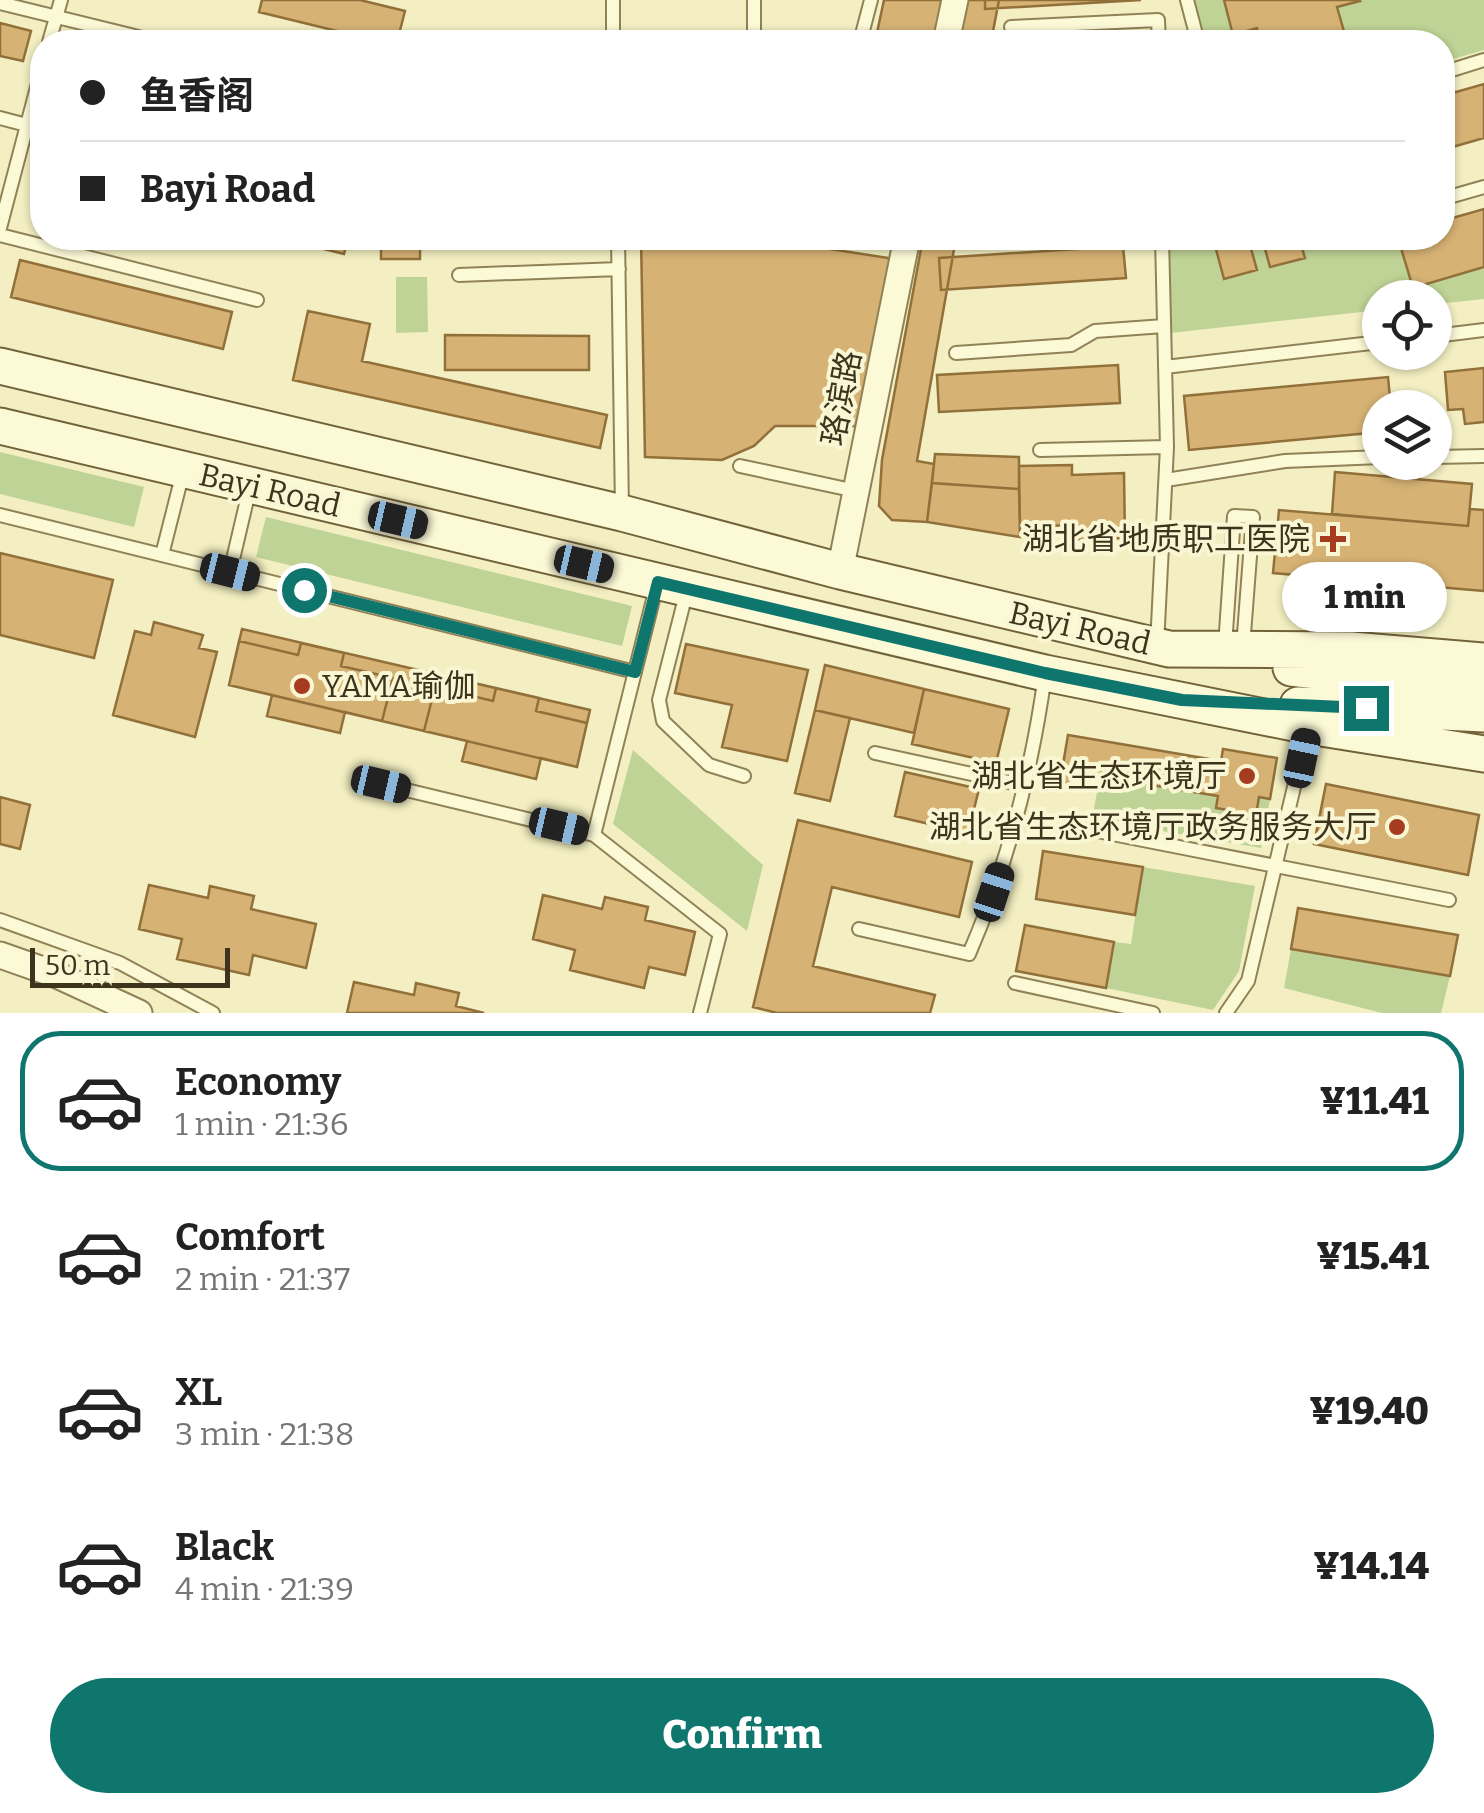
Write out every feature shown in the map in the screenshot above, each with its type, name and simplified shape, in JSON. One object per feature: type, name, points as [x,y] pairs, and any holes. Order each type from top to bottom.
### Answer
[{"type":"main road","name":"Bayi Road","points":[[0,366],[1163,648],[1481,693]]},
{"type":"main road","name":"Bayi Road","points":[[0,426],[1045,673],[1309,726],[1484,754]]},
{"type":"main road","name":"Bayi Road","points":[[1163,648],[1351,650],[1481,693]]},
{"type":"main road","name":"Bayi Road","points":[[1182,700],[1481,693]]},
{"type":"street","points":[[949,30],[955,0]]},
{"type":"street","name":"珞滨路","points":[[840,571],[905,250]]},
{"type":"street","points":[[0,955],[140,1013]]},
{"type":"lane","points":[[52,30],[61,0]]},
{"type":"lane","points":[[613,0],[614,30]]},
{"type":"lane","points":[[754,0],[754,30]]},
{"type":"lane","points":[[863,30],[870,0]]},
{"type":"lane","points":[[1187,0],[1195,30]]},
{"type":"lane","points":[[0,3],[110,30]]},
{"type":"lane","points":[[1011,27],[1158,20],[1158,30]]},
{"type":"lane","points":[[1455,68],[1484,60]]},
{"type":"lane","points":[[30,114],[0,232],[30,240]]},
{"type":"lane","points":[[0,118],[30,126]]},
{"type":"lane","points":[[1455,195],[1484,187]]},
{"type":"lane","points":[[68,250],[257,300]]},
{"type":"lane","points":[[618,250],[622,514]]},
{"type":"lane","points":[[1162,250],[1167,447],[1163,648]]},
{"type":"lane","points":[[458,275],[619,269]]},
{"type":"lane","points":[[956,353],[1071,345],[1095,331],[1164,326]]},
{"type":"lane","points":[[1452,334],[1484,330]]},
{"type":"lane","points":[[1165,367],[1362,344]]},
{"type":"lane","points":[[1040,450],[1167,447]]},
{"type":"lane","points":[[1452,457],[1484,456]]},
{"type":"lane","points":[[1166,480],[1286,460],[1362,458]]},
{"type":"lane","points":[[740,466],[856,490]]},
{"type":"lane","points":[[162,555],[183,470]]},
{"type":"lane","points":[[230,572],[250,485]]},
{"type":"lane","points":[[0,515],[635,672]]},
{"type":"lane","points":[[1234,516],[1253,517],[1234,650],[1234,516]]},
{"type":"lane","points":[[594,835],[635,672],[672,585]]},
{"type":"lane","points":[[672,585],[659,712],[663,721],[709,765],[744,776]]},
{"type":"lane","points":[[859,929],[969,954],[1001,870],[1040,713],[1045,673]]},
{"type":"lane","points":[[1226,1013],[1248,980],[1309,726]]},
{"type":"lane","points":[[875,753],[1022,785]]},
{"type":"lane","points":[[381,784],[594,835],[720,934],[700,1013]]},
{"type":"lane","points":[[1082,828],[1449,900]]},
{"type":"lane","points":[[0,920],[120,963],[213,1013]]},
{"type":"lane","points":[[1015,983],[1153,1013]]},
{"type":"green space","points":[[1195,0],[1224,0],[1232,30],[1202,30]]},
{"type":"green space","points":[[1362,0],[1484,0],[1484,50],[1455,58],[1455,30],[1344,30],[1337,7]]},
{"type":"green space","points":[[1169,250],[1216,250],[1224,278],[1257,270],[1251,250],[1265,250],[1270,267],[1304,258],[1302,250],[1402,250],[1411,280],[1362,280],[1362,312],[1170,333]]},
{"type":"green space","points":[[1484,267],[1484,299],[1452,302],[1452,280],[1440,280]]},
{"type":"green space","points":[[396,277],[427,277],[428,332],[396,333]]},
{"type":"green space","points":[[0,452],[144,487],[134,527],[0,494]]},
{"type":"green space","points":[[266,517],[632,606],[622,646],[256,557]]},
{"type":"green space","points":[[633,750],[763,865],[747,931],[613,824]]},
{"type":"green space","points":[[1100,776],[1218,796],[1217,808],[1255,815],[1259,797],[1270,799],[1261,848],[1092,819]]},
{"type":"green space","points":[[1143,867],[1255,886],[1239,971],[1213,1010],[1106,988],[1114,942],[1131,944]]},
{"type":"green space","points":[[1291,949],[1450,976],[1441,1013],[1382,1013],[1284,988]]},
{"type":"building","points":[[262,0],[360,0],[405,11],[400,30],[333,30],[259,12]]},
{"type":"building","points":[[884,0],[945,0],[939,30],[878,30]]},
{"type":"building","points":[[966,0],[999,0],[993,30],[960,30]]},
{"type":"building","points":[[985,0],[1141,0],[985,9]]},
{"type":"building","points":[[1224,0],[1360,1],[1337,7],[1344,30],[1232,30]]},
{"type":"building","points":[[0,23],[30,31],[23,61],[0,56]]},
{"type":"building","points":[[1484,84],[1484,138],[1455,146],[1455,92]]},
{"type":"building","points":[[1484,209],[1484,267],[1440,280],[1411,280],[1402,250],[1455,250],[1455,217]]},
{"type":"building","points":[[381,250],[420,250],[420,259],[381,259]]},
{"type":"building","points":[[641,250],[836,250],[895,259],[857,426],[775,426],[754,446],[722,460],[645,457]]},
{"type":"building","points":[[921,250],[954,250],[917,461],[934,464],[927,522],[892,520],[879,506],[882,460]]},
{"type":"building","points":[[1123,250],[1126,278],[941,290],[939,258]]},
{"type":"building","points":[[1216,250],[1251,250],[1257,270],[1224,279]]},
{"type":"building","points":[[1265,250],[1303,250],[1305,258],[1270,267]]},
{"type":"building","points":[[20,260],[232,312],[223,349],[11,297]]},
{"type":"building","points":[[308,311],[370,324],[362,361],[607,415],[600,448],[293,380]]},
{"type":"building","points":[[445,335],[589,336],[589,370],[445,370]]},
{"type":"building","points":[[1118,365],[1120,403],[939,412],[937,375]]},
{"type":"building","points":[[1484,368],[1484,422],[1465,424],[1463,409],[1452,410],[1452,390],[1446,390],[1445,372]]},
{"type":"building","points":[[1388,377],[1389,390],[1362,390],[1362,434],[1189,450],[1184,396]]},
{"type":"building","points":[[935,454],[1019,457],[1019,489],[932,483]]},
{"type":"building","points":[[1072,465],[1072,475],[1124,473],[1125,538],[1072,540],[1072,525],[1020,527],[1019,466]]},
{"type":"building","points":[[1335,472],[1362,474],[1362,480],[1472,484],[1468,526],[1332,514]]},
{"type":"building","points":[[932,483],[1019,489],[1020,537],[927,522]]},
{"type":"building","points":[[1470,509],[1484,510],[1484,591],[1273,573],[1279,510],[1468,526]]},
{"type":"building","points":[[0,553],[113,580],[94,658],[0,635]]},
{"type":"building","points":[[0,553],[113,580],[94,658],[0,635]]},
{"type":"building","points":[[154,622],[203,635],[199,648],[217,652],[195,737],[113,715],[135,631],[151,635]]},
{"type":"building","points":[[242,629],[590,710],[577,767],[229,685]]},
{"type":"building","points":[[239,641],[298,655],[301,643],[344,653],[341,666],[393,678],[382,721],[345,712],[340,733],[267,716],[272,695],[229,685]]},
{"type":"building","points":[[686,644],[808,670],[787,761],[722,747],[732,705],[675,693]]},
{"type":"building","points":[[825,665],[924,689],[914,733],[815,710]]},
{"type":"building","points":[[435,687],[493,701],[496,688],[539,698],[536,711],[587,723],[577,767],[541,758],[536,779],[462,761],[467,741],[424,731]]},
{"type":"building","points":[[924,689],[1009,709],[996,763],[912,744]]},
{"type":"building","points":[[815,710],[850,718],[830,801],[795,793]]},
{"type":"building","points":[[1068,735],[1221,761],[1223,749],[1277,758],[1270,799],[1259,797],[1256,815],[1216,808],[1218,796],[1084,774],[1082,785],[1060,782]]},
{"type":"building","points":[[905,772],[979,789],[968,833],[895,816]]},
{"type":"building","points":[[1326,784],[1479,815],[1468,875],[1314,844]]},
{"type":"building","points":[[0,797],[30,805],[20,849],[0,844]]},
{"type":"building","points":[[798,820],[972,862],[959,917],[832,887],[813,966],[935,995],[930,1013],[777,1013],[753,1007]]},
{"type":"building","points":[[1043,851],[1143,867],[1135,915],[1036,899]]},
{"type":"building","points":[[149,885],[208,898],[210,886],[254,896],[251,909],[316,924],[306,968],[253,955],[249,975],[177,959],[182,939],[139,929]]},
{"type":"building","points":[[543,895],[602,909],[605,897],[648,907],[645,920],[695,932],[685,975],[649,967],[644,988],[570,970],[575,950],[533,939]]},
{"type":"building","points":[[1298,908],[1458,935],[1450,976],[1291,949]]},
{"type":"building","points":[[1025,925],[1114,942],[1106,988],[1016,971]]},
{"type":"building","points":[[354,982],[414,995],[416,983],[459,993],[456,1006],[484,1013],[347,1013]]},
{"type":"place","name":"湖北省地质职工医院","points":[[1333,539]]},
{"type":"place","name":"YAMA瑜伽","points":[[302,686]]},
{"type":"place","name":"湖北省生态环境厅","points":[[1247,776]]},
{"type":"place","name":"湖北省生态环境厅政务服务大厅","points":[[1397,827]]},
{"type":"route","points":[[304,590],[635,672],[658,582],[1045,673],[1182,700],[1366,708]]}]
